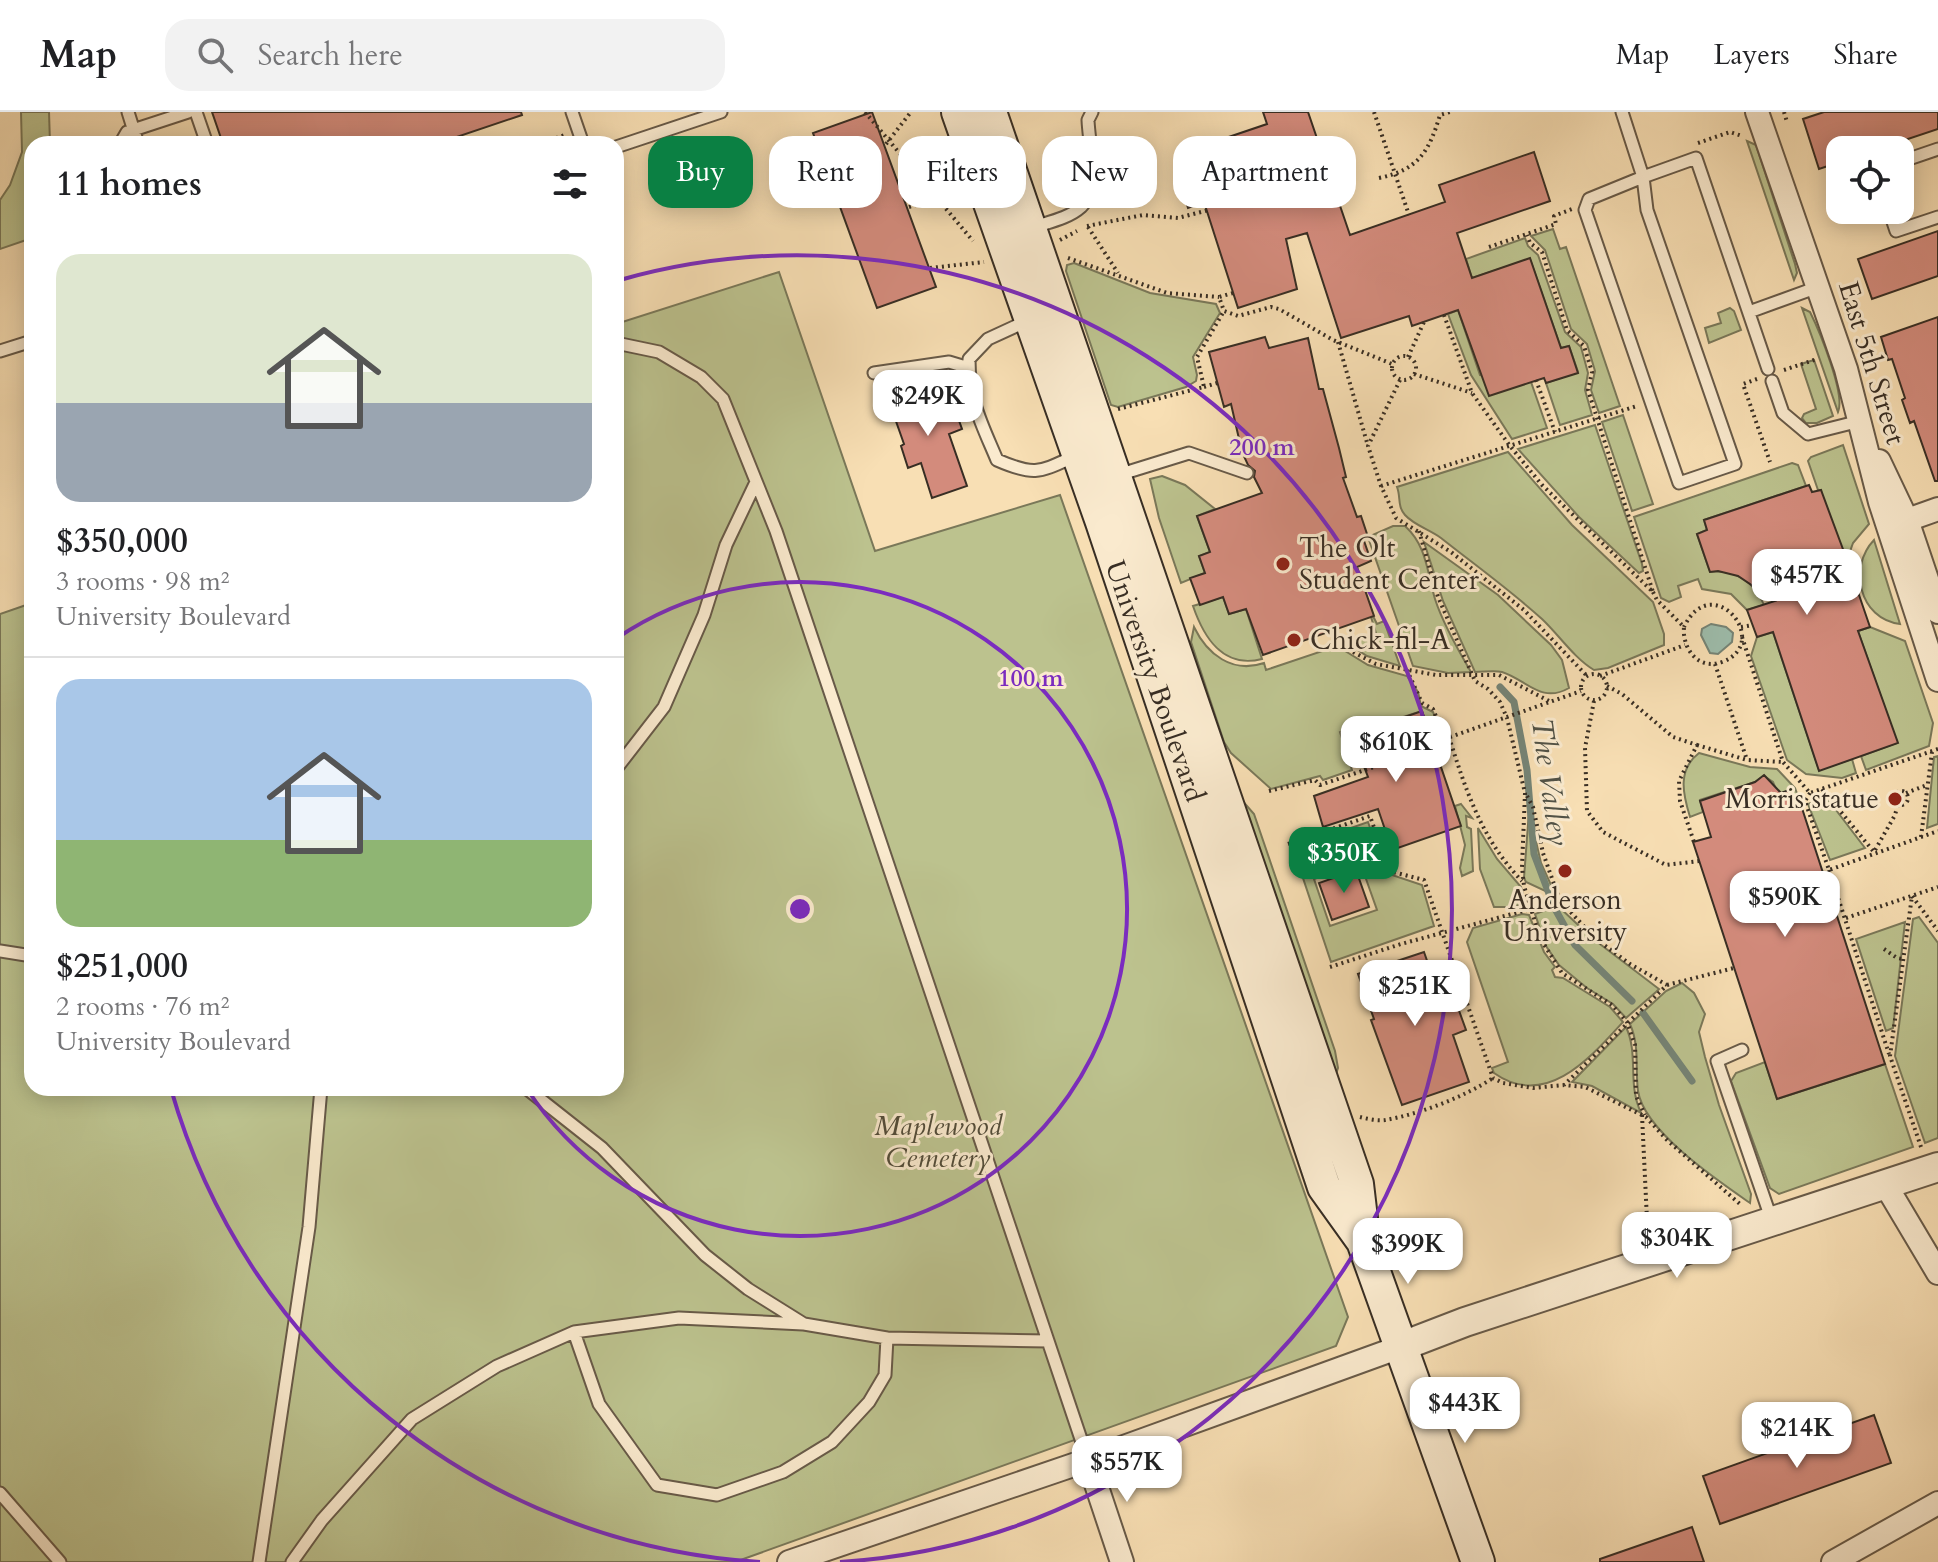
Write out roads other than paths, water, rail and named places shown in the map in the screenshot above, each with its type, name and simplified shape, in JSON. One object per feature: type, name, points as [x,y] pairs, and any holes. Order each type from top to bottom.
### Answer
[{"type":"main road","name":"University Boulevard","points":[[958,112],[1032,319],[1091,450],[1328,1112]]},
{"type":"main road","name":"University Boulevard","points":[[990,112],[1042,237],[1091,450],[1115,476],[1328,1112],[1324,1187],[1364,1244],[1478,1562]]},
{"type":"street","name":"East 5th Street","points":[[1757,112],[1846,369],[1880,502],[1938,680]]},
{"type":"street","points":[[1861,421],[1908,519],[1938,612]]},
{"type":"street","points":[[1908,519],[1938,509]]},
{"type":"street","points":[[789,1562],[1088,1460],[1761,1217],[1885,1184],[1929,1157]]},
{"type":"street","points":[[1885,1184],[1938,1273]]},
{"type":"street","points":[[1088,1460],[1122,1562]]},
{"type":"street","points":[[1833,1562],[1938,1503]]},
{"type":"lane","points":[[128,112],[135,136]]},
{"type":"lane","points":[[125,136],[133,129],[188,112]]},
{"type":"lane","points":[[196,112],[204,136]]},
{"type":"lane","points":[[572,112],[580,136]]},
{"type":"lane","points":[[624,144],[698,116],[721,112]]},
{"type":"lane","points":[[1042,237],[1082,206],[1092,184],[1088,120],[1092,112]]},
{"type":"lane","points":[[1622,112],[1643,177],[1647,210],[1735,464],[1679,483],[1585,210],[1589,199],[1643,177],[1696,158],[1783,413],[1808,434],[1861,421]]},
{"type":"lane","points":[[1914,157],[1938,149]]},
{"type":"lane","points":[[1894,224],[1896,231],[1938,217]]},
{"type":"lane","points":[[1749,312],[1818,287]]},
{"type":"lane","points":[[1032,319],[988,339],[969,359],[969,386],[975,409],[997,460],[1026,472],[1049,468],[1091,450]]},
{"type":"lane","points":[[0,351],[24,344]]},
{"type":"lane","points":[[624,345],[659,352],[701,377],[723,399],[776,531],[1088,1460]]},
{"type":"lane","points":[[874,373],[949,362],[969,368]]},
{"type":"lane","points":[[1115,476],[1189,453],[1247,473]]},
{"type":"lane","points":[[624,759],[664,707],[704,615],[726,545],[756,482]]},
{"type":"lane","points":[[1880,502],[1894,514],[1908,519]]},
{"type":"lane","points":[[0,951],[24,955]]},
{"type":"lane","points":[[1742,1050],[1717,1061],[1761,1217]]},
{"type":"lane","points":[[259,1562],[309,1227],[320,1096]]},
{"type":"lane","points":[[536,1096],[602,1148],[705,1255],[748,1289],[804,1324]]},
{"type":"lane","points":[[292,1562],[322,1520],[412,1419],[497,1366],[574,1332],[679,1318],[804,1324],[887,1338],[1048,1341]]},
{"type":"lane","points":[[574,1332],[599,1404],[657,1485],[717,1495],[783,1472],[832,1442],[869,1402],[885,1375],[887,1338]]},
{"type":"lane","points":[[0,1493],[60,1562]]},
{"type":"waterway","name":"The Valley","points":[[1500,687],[1514,702],[1527,770],[1534,854],[1554,907],[1575,945],[1632,1001]]},
{"type":"waterway","name":"The Valley","points":[[1643,1013],[1692,1081]]},
{"type":"place","name":"The Olt Student Center","points":[[1283,564]]},
{"type":"place","name":"Chick-fil-A","points":[[1294,640]]},
{"type":"place","name":"Morris statue","points":[[1895,799]]},
{"type":"place","name":"Anderson University","points":[[1565,871]]},
{"type":"park label","name":"Maplewood Cemetery","points":[[938,1142]]}]
